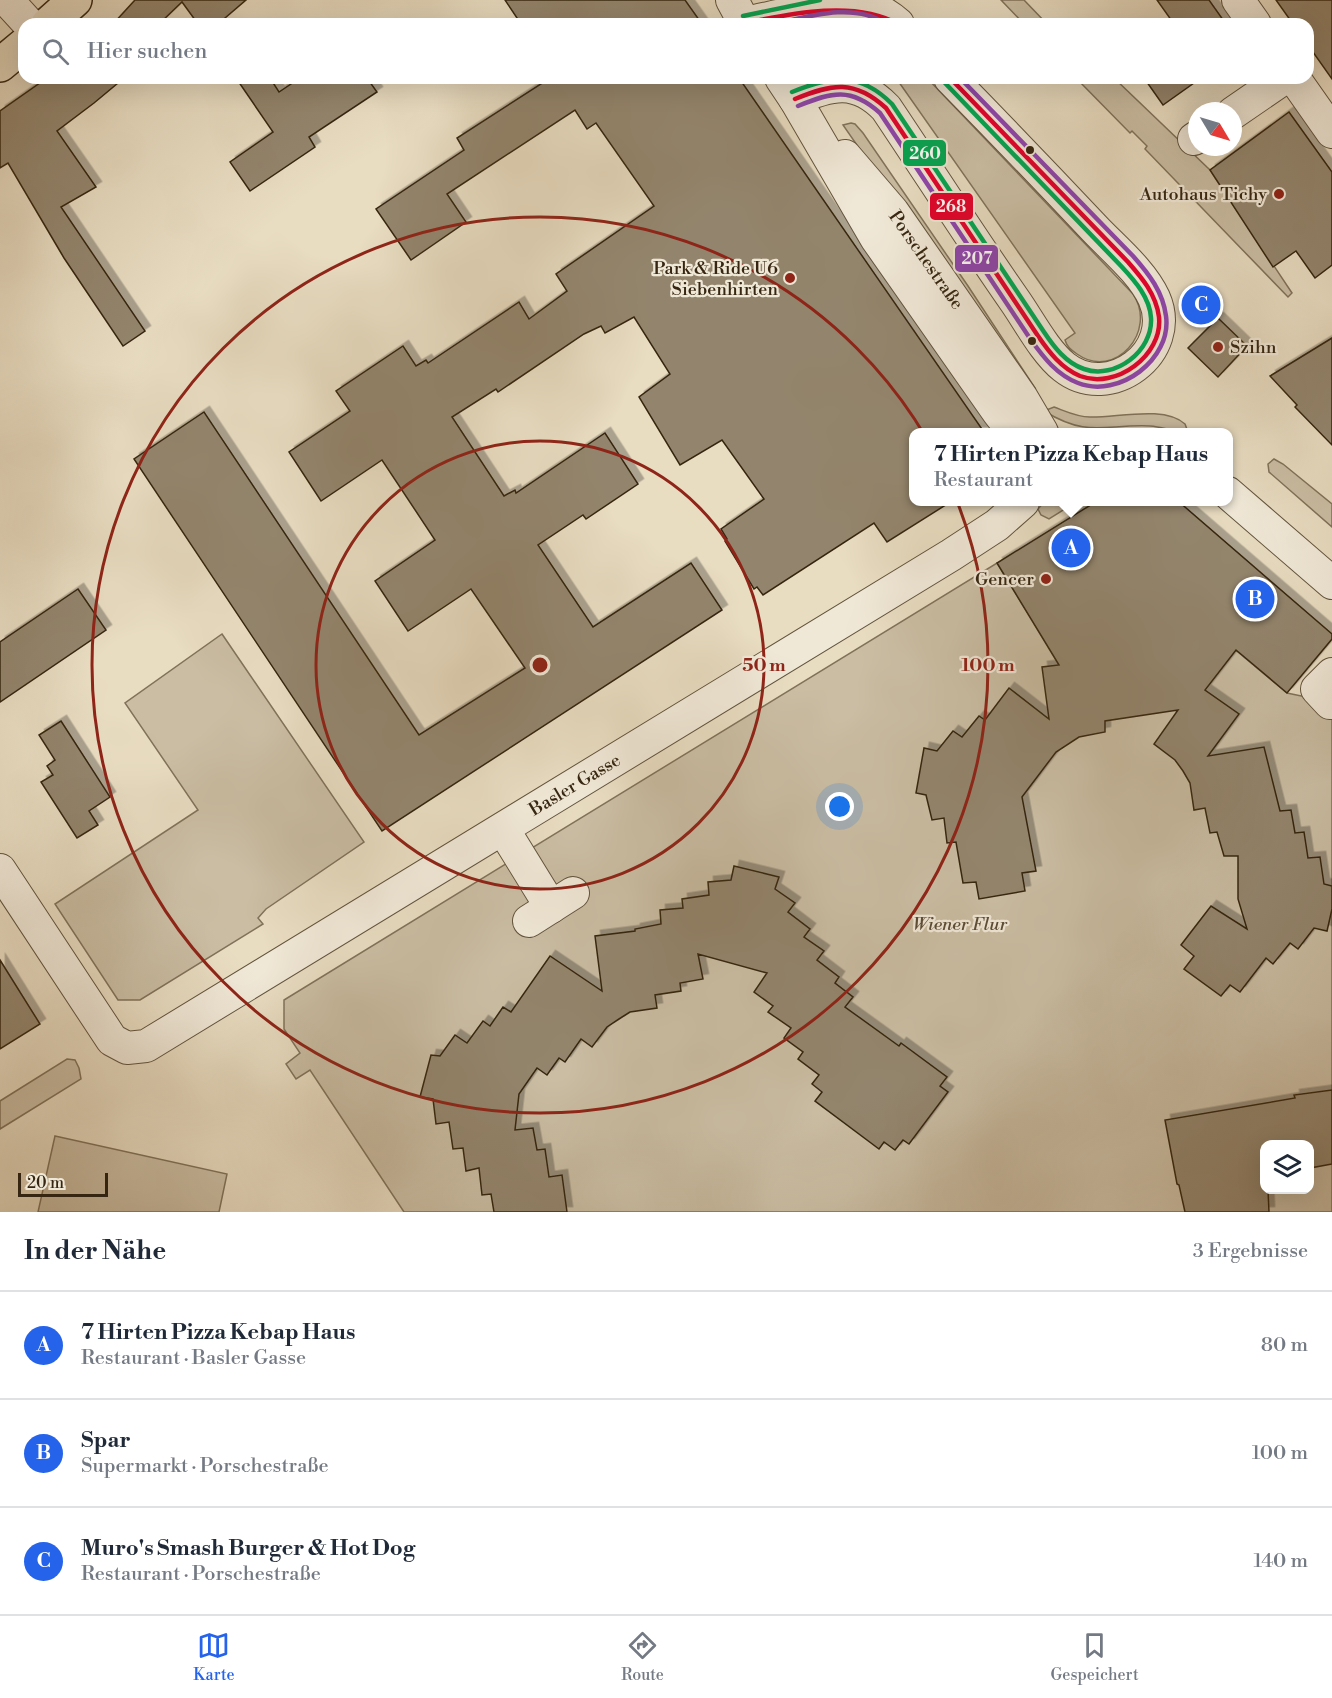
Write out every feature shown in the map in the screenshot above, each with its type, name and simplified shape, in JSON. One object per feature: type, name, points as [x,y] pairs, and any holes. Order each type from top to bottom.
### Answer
[{"type":"main road","points":[[55,18],[75,0]]},
{"type":"main road","points":[[0,65],[18,50]]},
{"type":"street","points":[[7,0],[24,18]]},
{"type":"street","points":[[1238,0],[1251,18]]},
{"type":"street","points":[[741,16],[850,4],[881,11],[890,18]]},
{"type":"street","points":[[849,18],[866,6]]},
{"type":"street","points":[[788,88],[824,87],[834,84]]},
{"type":"street","points":[[845,84],[871,95],[886,108],[999,279],[1059,363],[1074,374],[1093,379],[1112,378],[1130,371],[1145,359],[1157,333],[1156,304],[1148,287],[956,84]]},
{"type":"street","points":[[1242,106],[1275,84]]},
{"type":"street","points":[[1298,84],[1332,132]]},
{"type":"street","name":"Porschestraße","points":[[788,88],[876,238],[998,412],[1013,428]]},
{"type":"street","name":"Porschestraße","points":[[788,88],[893,212],[1022,398],[1040,428]]},
{"type":"street","points":[[1233,497],[1332,583]]},
{"type":"street","name":"Basler Gasse","points":[[0,870],[103,1027],[118,1045],[127,1048],[146,1046],[951,555],[1006,518],[1018,506]]},
{"type":"street","points":[[503,829],[551,907]]},
{"type":"green space","points":[[1001,0],[1024,0],[1041,18],[1018,18]]},
{"type":"green space","points":[[900,84],[933,84],[1133,294],[1139,308],[1140,323],[1129,348],[1118,357],[1105,361],[1091,361],[1077,354],[1065,340],[1075,333]]},
{"type":"green space","points":[[1082,84],[1120,84],[1188,149],[1188,156],[1195,156],[1210,170],[1292,293],[1288,297],[1145,149],[1147,146],[1132,131],[1130,133]]},
{"type":"green space","points":[[851,123],[863,133],[968,286],[1035,388],[1031,396],[843,125]]},
{"type":"green space","points":[[1054,407],[1085,417],[1165,415],[1176,418],[1185,424],[1186,428],[1085,427],[1059,419],[1044,411]]},
{"type":"green space","points":[[1274,459],[1332,504],[1332,527],[1269,472],[1268,464]]},
{"type":"green space","points":[[1041,506],[1070,506],[1049,519],[1041,515],[1038,509]]},
{"type":"green space","name":"Wiener Flur","points":[[997,563],[1050,649],[1208,627],[1287,693],[1306,697],[1332,674],[1332,1212],[404,1212],[310,1070],[296,1079],[286,1064],[300,1053],[284,1029],[284,1000]]},
{"type":"green space","points":[[222,634],[364,842],[266,909],[258,918],[263,924],[140,1000],[118,1000],[55,904],[198,810],[125,703]]},
{"type":"green space","points":[[67,1059],[75,1060],[81,1079],[0,1129],[0,1101]]},
{"type":"green space","points":[[55,1136],[227,1174],[219,1212],[38,1212]]},
{"type":"building","points":[[135,0],[246,0],[225,18],[194,18],[182,2],[165,18],[118,18]]},
{"type":"building","points":[[505,0],[685,0],[698,18],[517,18]]},
{"type":"building","points":[[1157,0],[1209,0],[1222,18],[1170,18]]},
{"type":"building","points":[[1276,0],[1332,0],[1332,79],[1314,54],[1314,18],[1289,18]]},
{"type":"building","points":[[38,84],[117,84],[57,131],[96,187],[61,207],[145,331],[123,346],[64,258],[8,163],[0,168],[0,111]]},
{"type":"building","points":[[240,84],[274,84],[279,92],[291,84],[371,84],[377,92],[309,137],[315,147],[250,191],[230,162],[273,132]]},
{"type":"building","points":[[541,84],[743,84],[981,428],[909,428],[909,506],[944,506],[887,542],[874,523],[763,595],[757,587],[754,589],[725,541],[727,539],[721,529],[764,499],[722,440],[680,465],[639,397],[670,374],[634,317],[605,333],[601,326],[584,334],[498,392],[496,389],[452,417],[504,496],[515,490],[516,493],[605,433],[638,484],[586,519],[583,515],[538,545],[593,627],[691,563],[722,610],[382,831],[134,459],[204,412],[419,735],[525,668],[471,589],[408,631],[375,581],[435,540],[382,460],[321,501],[289,452],[350,411],[336,391],[403,346],[416,366],[426,360],[428,363],[519,302],[529,319],[567,291],[556,274],[654,206],[596,123],[587,129],[575,110],[447,194],[466,222],[411,260],[376,209],[464,150],[457,138]]},
{"type":"building","points":[[1148,84],[1193,84],[1163,105]]},
{"type":"building","name":"Autohaus Tichy","points":[[1289,112],[1332,172],[1332,265],[1315,278],[1296,251],[1273,267],[1210,170],[1229,156],[1242,156],[1242,147]]},
{"type":"building","name":"Szihn","points":[[1218,318],[1247,346],[1218,377],[1188,348]]},
{"type":"building","points":[[1332,338],[1332,445],[1295,407],[1297,405],[1270,376]]},
{"type":"building","points":[[1089,506],[1184,506],[1332,634],[1332,639],[1287,693],[1236,650],[1205,690],[1239,714],[1208,756],[1264,747],[1280,811],[1291,810],[1295,833],[1304,832],[1308,858],[1320,857],[1324,884],[1332,886],[1332,909],[1327,931],[1314,928],[1298,949],[1290,943],[1273,964],[1266,958],[1240,992],[1230,985],[1221,996],[1184,969],[1194,956],[1181,945],[1211,906],[1247,929],[1238,899],[1238,856],[1224,856],[1217,832],[1210,833],[1205,808],[1194,810],[1190,783],[1183,771],[1175,760],[1154,744],[1178,710],[1105,721],[1105,732],[1079,737],[1056,752],[1022,797],[1036,871],[1022,873],[1025,891],[979,899],[976,882],[963,883],[956,842],[947,843],[944,818],[932,820],[926,795],[916,793],[924,748],[937,751],[953,731],[962,737],[979,716],[985,720],[1009,688],[1049,719],[1042,667],[1059,665],[997,563]]},
{"type":"building","points":[[78,589],[106,630],[0,702],[0,642]]},
{"type":"building","points":[[61,721],[110,797],[89,811],[98,825],[77,838],[41,782],[53,775],[47,766],[55,760],[39,735]]},
{"type":"building","points":[[734,866],[779,877],[775,889],[795,903],[788,912],[810,929],[804,937],[824,951],[817,960],[839,977],[835,983],[853,997],[845,1007],[899,1046],[901,1043],[947,1077],[940,1086],[948,1092],[909,1144],[903,1140],[895,1150],[884,1142],[879,1149],[815,1101],[822,1092],[812,1084],[819,1075],[798,1059],[803,1052],[784,1038],[791,1028],[768,1012],[773,1006],[754,992],[767,973],[698,954],[703,979],[680,983],[681,991],[655,995],[657,1008],[630,1012],[607,1027],[592,1047],[581,1039],[565,1062],[559,1058],[547,1075],[537,1068],[519,1094],[515,1130],[533,1128],[537,1150],[545,1149],[549,1177],[562,1175],[567,1212],[494,1212],[491,1194],[482,1195],[479,1168],[466,1171],[463,1148],[453,1149],[449,1122],[436,1124],[433,1099],[420,1097],[431,1055],[440,1056],[455,1035],[467,1043],[483,1021],[490,1026],[503,1007],[511,1012],[550,956],[602,991],[595,936],[635,931],[635,929],[661,924],[660,910],[683,908],[682,899],[709,895],[708,882],[731,880]]},
{"type":"building","points":[[0,960],[40,1024],[0,1049]]},
{"type":"building","points":[[1332,1090],[1332,1164],[1314,1167],[1314,1140],[1260,1140],[1260,1194],[1268,1194],[1269,1212],[1185,1212],[1177,1184],[1165,1120],[1295,1098],[1294,1095]]},
{"type":"transit line","name":"260","points":[[743,16],[820,0]]},
{"type":"transit line","name":"268","points":[[772,18],[844,10],[863,12],[883,18]]},
{"type":"transit line","name":"207","points":[[804,18],[847,12],[876,18]]},
{"type":"transit line","name":"260","points":[[792,92],[814,84]]},
{"type":"transit line","name":"260","points":[[863,84],[880,93],[892,104],[1061,354],[1084,369],[1096,371],[1108,370],[1130,360],[1139,352],[1150,330],[1150,311],[1141,290],[1122,267],[946,84]]},
{"type":"transit line","name":"268","points":[[795,99],[820,90],[853,88],[886,108],[1038,336],[1056,359],[1067,369],[1080,376],[1094,379],[1122,374],[1145,356],[1158,331],[1159,317],[1148,287],[1128,262],[956,84]]},
{"type":"transit line","name":"207","points":[[798,106],[841,94],[860,99],[880,113],[1031,340],[1057,371],[1070,380],[1094,386],[1110,385],[1140,372],[1161,347],[1166,332],[1164,307],[1154,284],[1133,256],[966,84]]},
{"type":"place","name":"Autohaus Tichy","points":[[1279,194]]},
{"type":"place","name":"Park & Ride U6 Siebenhirten","points":[[790,278]]},
{"type":"place","name":"Muro's Smash Burger & Hot Dog","points":[[1201,305]]},
{"type":"place","name":"Szihn","points":[[1218,347]]},
{"type":"place","name":"7 Hirten Pizza Kebap Haus","points":[[1071,548]]},
{"type":"place","name":"Gencer","points":[[1046,579]]},
{"type":"place","name":"Spar","points":[[1255,599]]}]
